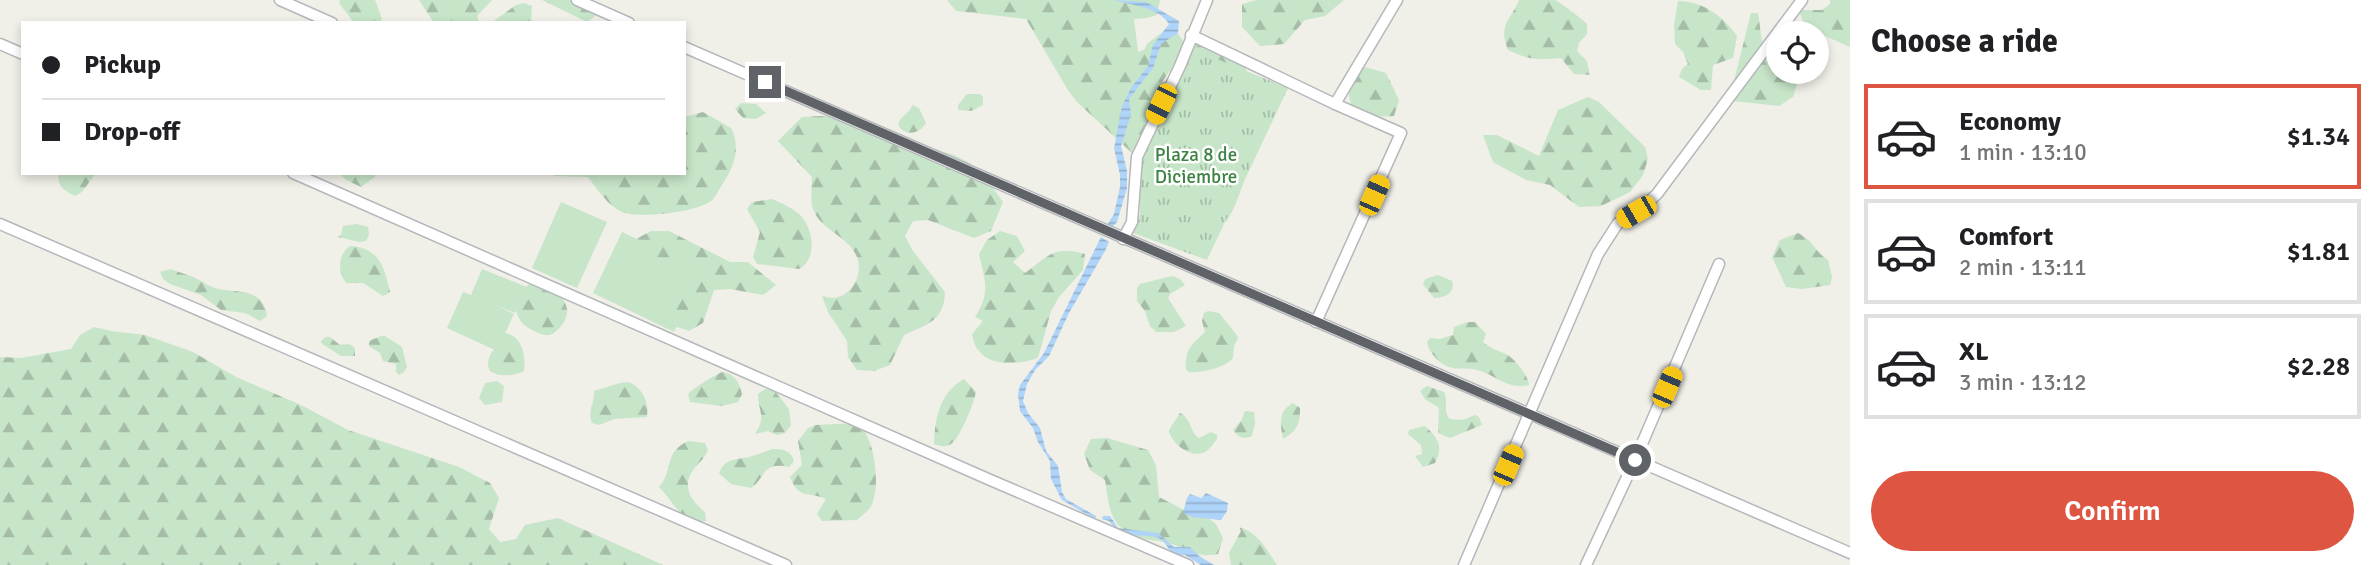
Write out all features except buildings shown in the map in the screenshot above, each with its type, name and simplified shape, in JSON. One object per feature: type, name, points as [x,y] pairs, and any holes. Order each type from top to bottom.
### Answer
[{"type":"street","points":[[280,0],[327,21]]},
{"type":"street","points":[[577,0],[624,21]]},
{"type":"street","points":[[1123,239],[1132,222],[1137,157],[1180,66],[1207,0]]},
{"type":"street","points":[[1335,104],[1397,0]]},
{"type":"street","points":[[1464,565],[1598,254],[1618,223],[1657,194],[1802,0]]},
{"type":"street","points":[[1191,35],[1401,133],[1316,322]]},
{"type":"street","points":[[0,44],[21,53]]},
{"type":"street","points":[[686,48],[1850,553]]},
{"type":"street","points":[[298,175],[988,480],[1188,565]]},
{"type":"street","points":[[0,224],[786,565]]},
{"type":"street","points":[[1586,565],[1635,460],[1719,264]]},
{"type":"green space","points":[[340,0],[375,0],[382,19],[352,21],[339,3]]},
{"type":"green space","points":[[419,0],[492,0],[477,16],[478,21],[433,21]]},
{"type":"green space","points":[[542,0],[592,0],[601,11],[589,21],[585,21]]},
{"type":"green space","points":[[947,0],[1160,0],[1157,15],[1134,19],[1138,52],[1144,50],[1147,44],[1169,27],[1183,41],[1182,54],[1162,82],[1170,84],[1185,65],[1201,35],[1240,60],[1259,90],[1245,174],[1235,206],[1227,221],[1213,226],[1158,191],[1131,152],[1077,102],[1026,19],[956,11]]},
{"type":"green space","points":[[1257,0],[1344,0],[1325,16],[1305,20],[1284,44],[1260,46],[1242,27],[1242,4]]},
{"type":"green space","points":[[1519,0],[1555,0],[1587,24],[1587,34],[1579,43],[1577,51],[1587,61],[1590,75],[1574,74],[1561,58],[1534,58],[1508,50],[1504,34],[1506,23]]},
{"type":"green space","points":[[1830,0],[1850,0],[1850,47],[1829,38],[1829,21],[1803,21],[1799,10],[1822,10],[1830,4]]},
{"type":"green space","points":[[1678,1],[1696,4],[1712,11],[1737,36],[1733,58],[1713,65],[1711,90],[1701,90],[1679,77],[1688,64],[1683,52],[1675,44],[1674,25]]},
{"type":"green space","points":[[524,3],[532,6],[531,21],[494,21],[516,5]]},
{"type":"green space","points":[[1751,13],[1758,13],[1766,54],[1766,84],[1797,84],[1793,97],[1779,106],[1724,100],[1733,85]]},
{"type":"green space","name":"Plaza 8 de Diciembre","points":[[1202,53],[1288,88],[1207,260],[1133,233],[1140,214],[1140,177],[1149,143],[1191,67]]},
{"type":"green space","points":[[1365,67],[1386,73],[1399,100],[1394,116],[1365,114],[1359,112],[1351,103],[1348,85]]},
{"type":"green space","points":[[967,94],[980,94],[983,97],[983,105],[971,111],[958,110],[958,105]]},
{"type":"green space","points":[[1588,97],[1599,102],[1645,147],[1648,159],[1643,175],[1630,192],[1601,206],[1579,207],[1550,185],[1526,180],[1493,162],[1483,135],[1497,135],[1539,156],[1558,110]]},
{"type":"green space","points":[[741,103],[756,104],[766,113],[756,119],[743,118],[735,109]]},
{"type":"green space","points":[[912,105],[919,108],[926,123],[920,130],[908,133],[898,125]]},
{"type":"green space","points":[[703,112],[731,128],[736,144],[729,174],[714,198],[704,205],[668,213],[630,214],[612,206],[588,177],[553,175],[686,175],[686,116]]},
{"type":"green space","points":[[838,115],[885,135],[954,155],[970,163],[983,174],[1003,202],[991,231],[974,238],[928,220],[913,221],[905,236],[913,251],[945,292],[944,302],[933,320],[904,335],[890,365],[874,371],[857,370],[848,357],[847,341],[828,312],[822,296],[838,297],[849,291],[858,275],[857,257],[848,244],[817,217],[812,202],[812,177],[778,141],[802,117]]},
{"type":"green space","points":[[59,175],[95,175],[82,192],[75,196],[60,185]]},
{"type":"green space","points":[[341,175],[375,175],[361,187]]},
{"type":"green space","points":[[772,199],[798,213],[809,229],[811,252],[805,265],[799,269],[757,264],[753,257],[760,232],[747,209],[752,202]]},
{"type":"green space","points":[[561,202],[607,222],[577,288],[532,268]]},
{"type":"green space","points":[[357,224],[368,227],[369,235],[366,241],[338,237],[343,226]]},
{"type":"green space","points":[[651,231],[669,231],[730,262],[748,262],[776,285],[763,295],[730,289],[714,290],[703,323],[689,331],[674,326],[665,311],[671,295],[684,285],[691,271],[679,259],[659,258],[645,250],[636,239]]},
{"type":"green space","points":[[1000,231],[1017,236],[1025,251],[1013,262],[1025,273],[1046,257],[1058,252],[1085,254],[1083,270],[1059,297],[1051,311],[1038,358],[1023,362],[991,360],[977,349],[972,334],[983,321],[975,317],[985,293],[985,279],[979,254],[987,240]]},
{"type":"green space","points":[[622,232],[703,271],[674,332],[593,293]]},
{"type":"green space","points":[[1798,233],[1828,260],[1832,277],[1830,285],[1802,289],[1786,287],[1772,257],[1780,240]]},
{"type":"green space","points":[[350,246],[368,251],[379,260],[390,292],[383,296],[363,283],[346,283],[341,274],[340,263]]},
{"type":"green space","points":[[171,269],[212,287],[253,295],[264,306],[267,316],[260,321],[245,313],[221,310],[201,295],[163,279],[160,272]]},
{"type":"green space","points":[[482,269],[527,287],[515,313],[493,304],[514,314],[497,351],[447,328],[463,292],[471,295]]},
{"type":"green space","points":[[1438,275],[1452,281],[1453,285],[1451,292],[1434,298],[1423,284],[1425,279]]},
{"type":"green space","points":[[1172,276],[1185,285],[1168,298],[1186,326],[1174,332],[1156,332],[1137,301],[1137,288],[1140,284]]},
{"type":"green space","points":[[530,283],[560,294],[565,303],[565,321],[552,334],[546,335],[533,330],[522,323],[518,316],[514,304]]},
{"type":"green space","points":[[1204,313],[1219,313],[1236,334],[1238,338],[1233,358],[1225,365],[1213,369],[1189,372],[1186,370],[1186,357],[1192,345],[1205,332],[1202,321]]},
{"type":"green space","points":[[1475,322],[1486,334],[1483,342],[1516,362],[1529,385],[1516,386],[1474,369],[1451,368],[1434,356],[1427,344],[1430,338],[1440,339],[1453,335],[1454,327]]},
{"type":"green space","points":[[94,327],[145,335],[193,352],[236,377],[301,405],[348,430],[459,467],[490,483],[499,498],[489,529],[500,542],[516,539],[525,525],[558,518],[663,565],[0,565],[0,357],[21,358],[71,349],[80,335]]},
{"type":"green space","points":[[504,333],[515,338],[522,347],[524,371],[513,375],[494,373],[488,365],[492,352]]},
{"type":"green space","points":[[381,336],[402,347],[407,367],[403,373],[399,375],[396,372],[396,364],[383,361],[380,353],[369,346],[369,341]]},
{"type":"green space","points":[[326,337],[340,345],[352,346],[355,356],[341,356],[321,343]]},
{"type":"green space","points":[[722,372],[738,382],[742,394],[738,402],[722,406],[690,402],[688,394]]},
{"type":"green space","points":[[964,379],[976,392],[966,420],[951,444],[934,444],[940,407],[949,392]]},
{"type":"green space","points":[[497,381],[504,386],[502,402],[485,405],[479,398],[485,383]]},
{"type":"green space","points":[[629,382],[644,396],[647,417],[614,419],[599,425],[592,423],[590,414],[594,391]]},
{"type":"green space","points":[[1427,386],[1444,392],[1446,413],[1450,419],[1463,420],[1475,415],[1479,417],[1482,425],[1450,438],[1438,433],[1439,408],[1425,399],[1420,391]]},
{"type":"green space","points":[[765,389],[774,390],[789,409],[791,425],[785,433],[777,435],[768,431],[755,434],[761,418],[758,394]]},
{"type":"green space","points":[[1293,403],[1300,408],[1298,423],[1295,430],[1283,439],[1282,414]]},
{"type":"green space","points":[[1245,411],[1254,412],[1255,423],[1252,436],[1244,438],[1233,430]]},
{"type":"green space","points":[[1180,413],[1199,438],[1211,432],[1217,435],[1217,439],[1205,452],[1188,452],[1174,440],[1169,430]]},
{"type":"green space","points":[[857,423],[868,439],[875,463],[874,499],[870,508],[857,520],[822,521],[817,514],[826,499],[801,492],[790,477],[802,465],[798,441],[808,428],[816,425]]},
{"type":"green space","points":[[1425,426],[1436,438],[1439,452],[1435,463],[1423,467],[1415,456],[1422,454],[1421,445],[1408,434],[1409,430]]},
{"type":"green space","points":[[1107,438],[1148,450],[1156,465],[1159,497],[1188,512],[1203,514],[1216,524],[1223,538],[1218,554],[1198,554],[1167,543],[1138,537],[1121,528],[1112,514],[1105,480],[1090,470],[1084,454],[1091,439]]},
{"type":"green space","points":[[688,441],[705,443],[708,450],[689,477],[688,483],[690,495],[705,512],[706,521],[698,522],[684,516],[659,487],[664,481],[675,451]]},
{"type":"green space","points":[[772,449],[786,451],[794,461],[789,467],[769,468],[751,488],[731,484],[719,473],[731,460]]},
{"type":"green space","points":[[1239,527],[1257,537],[1277,565],[1231,565],[1229,553],[1241,531]]},
{"type":"water","points":[[1114,0],[1146,2],[1179,21],[1178,33],[1161,44],[1153,68],[1129,99],[1131,114],[1121,146],[1127,171],[1127,188],[1117,222],[1112,227],[1107,225],[1114,214],[1120,187],[1114,148],[1122,106],[1131,88],[1148,66],[1153,45],[1169,24],[1158,13]]},
{"type":"water","points":[[1101,237],[1109,242],[1105,251],[1069,313],[1049,356],[1035,370],[1027,384],[1023,401],[1028,413],[1040,428],[1046,451],[1058,466],[1062,492],[1066,499],[1096,516],[1095,519],[1062,500],[1051,479],[1050,461],[1033,428],[1020,411],[1018,394],[1020,385],[1044,353]]},
{"type":"water","points":[[1206,493],[1228,503],[1227,511],[1221,520],[1192,517],[1183,513],[1190,494],[1201,498]]},
{"type":"water","points":[[1103,516],[1110,516],[1118,528],[1158,533],[1174,547],[1190,547],[1214,565],[1201,565],[1185,555],[1173,554],[1157,537],[1123,533],[1109,521],[1102,519]]},
{"type":"route","points":[[765,82],[1635,460]]}]
